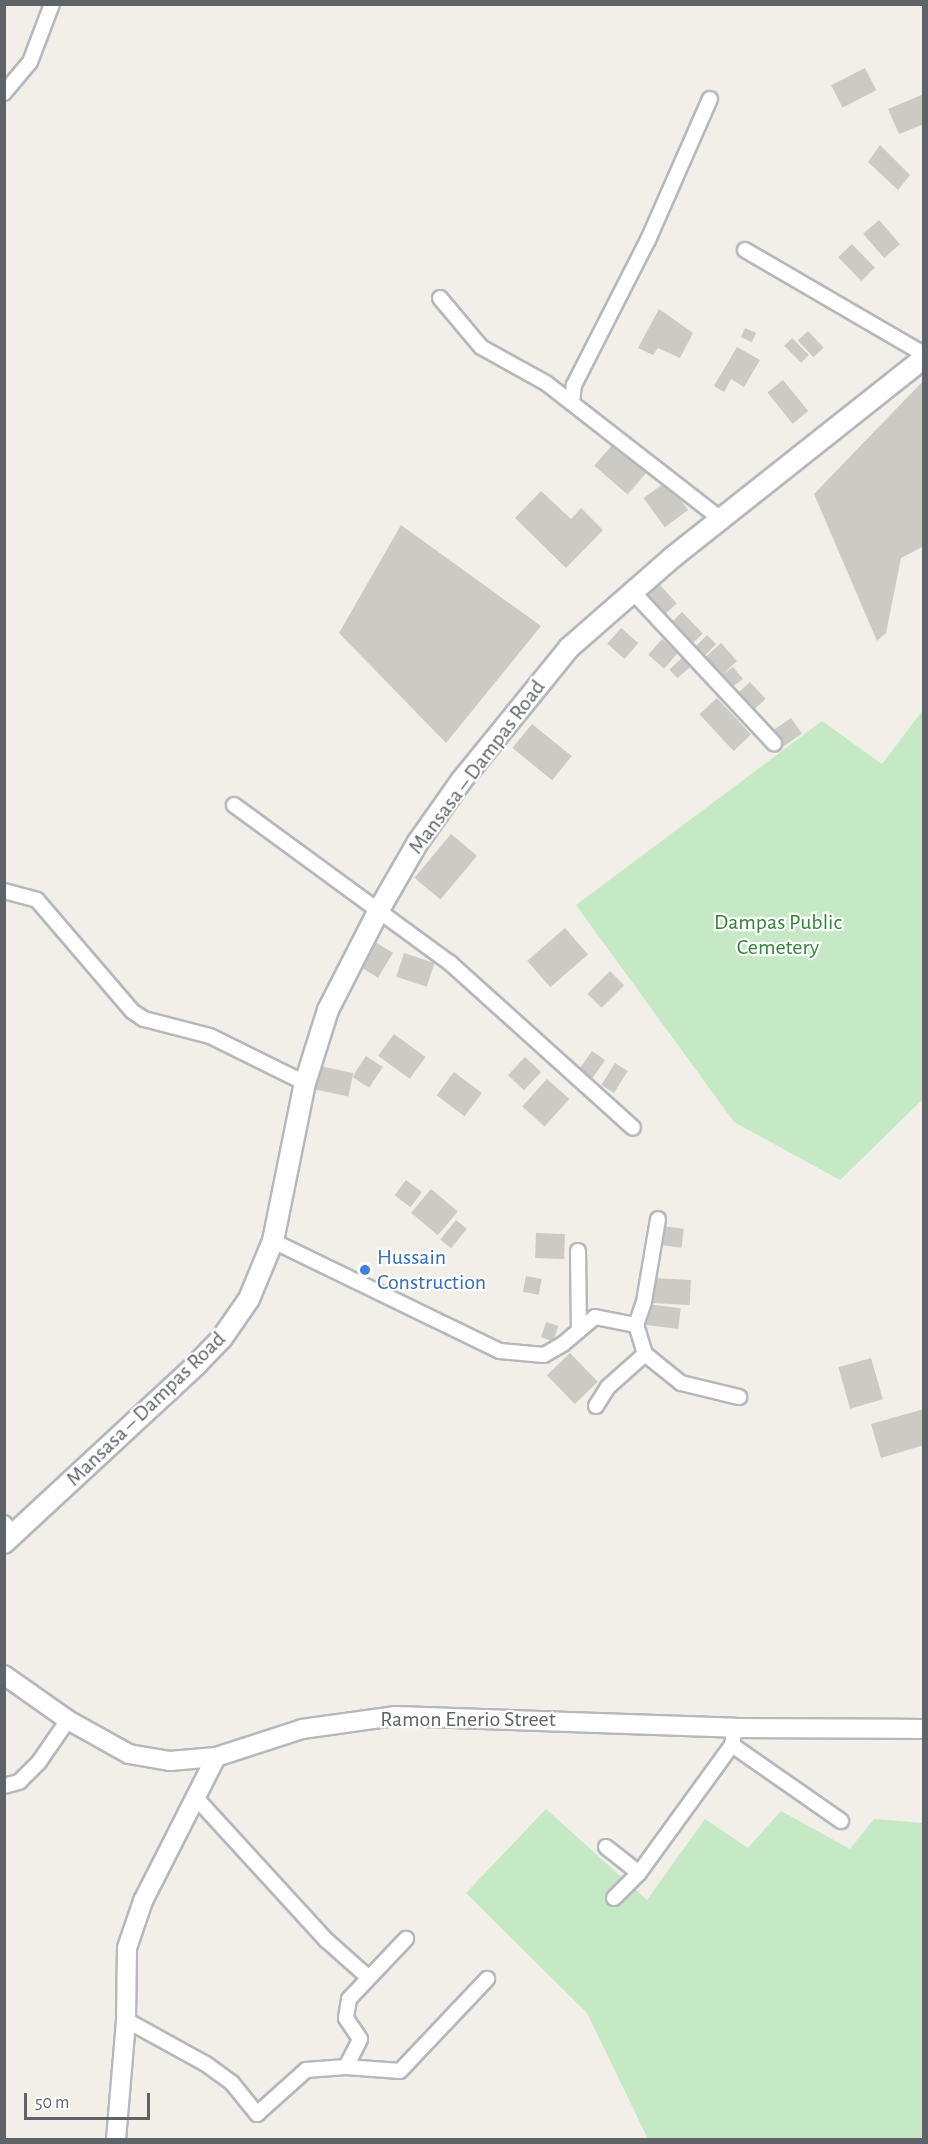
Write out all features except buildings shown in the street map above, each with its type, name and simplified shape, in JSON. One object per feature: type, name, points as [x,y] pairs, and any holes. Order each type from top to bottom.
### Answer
[{"type":"main road","name":"Mansasa – Dampas Road","points":[[8,1533],[222,1338],[249,1299],[273,1241],[305,1083],[328,1010],[380,908],[418,842],[461,781],[569,648],[721,519],[924,356]]},
{"type":"street","points":[[4,93],[30,62],[52,4]]},
{"type":"street","points":[[572,403],[574,385],[648,240],[710,99]]},
{"type":"street","points":[[745,249],[924,356]]},
{"type":"street","points":[[440,298],[481,347],[546,383],[721,519]]},
{"type":"street","points":[[633,592],[774,743]]},
{"type":"street","points":[[234,805],[380,908],[450,963],[633,1128]]},
{"type":"street","points":[[4,891],[36,900],[132,1011],[144,1019],[210,1036],[305,1083]]},
{"type":"street","points":[[658,1219],[636,1326],[645,1354],[681,1383],[739,1397]]},
{"type":"street","points":[[273,1241],[500,1351],[544,1355],[595,1317],[636,1326]]},
{"type":"street","points":[[578,1251],[579,1329]]},
{"type":"street","points":[[596,1406],[608,1387],[645,1354]]},
{"type":"street","name":"Ramon Enerio Street","points":[[4,1676],[68,1720],[129,1754],[170,1761],[216,1757],[302,1729],[396,1716],[733,1737],[924,1729]]},
{"type":"street","points":[[4,1786],[19,1782],[39,1762],[68,1720]]},
{"type":"street","points":[[614,1898],[639,1873],[733,1737],[841,1821]]},
{"type":"street","points":[[116,2139],[126,2020],[127,1948],[143,1901],[216,1757]]},
{"type":"street","points":[[196,1798],[326,1940],[368,1977]]},
{"type":"street","points":[[606,1847],[639,1873]]},
{"type":"street","points":[[346,2067],[360,2039],[346,2018],[344,2009],[368,1977],[406,1939]]},
{"type":"street","points":[[126,2020],[206,2064],[232,2083],[257,2114],[306,2070],[346,2067],[400,2071],[487,1979]]},
{"type":"green space","name":"Dampas Public Cemetery","points":[[923,710],[923,1099],[840,1180],[734,1122],[576,905],[822,721],[882,764]]},
{"type":"green space","points":[[546,1809],[647,1900],[705,1819],[748,1848],[781,1811],[850,1849],[874,1819],[923,1823],[923,2139],[648,2139],[587,2013],[466,1893]]},
{"type":"place","name":"Hussain Construction","points":[[365,1270]]}]
